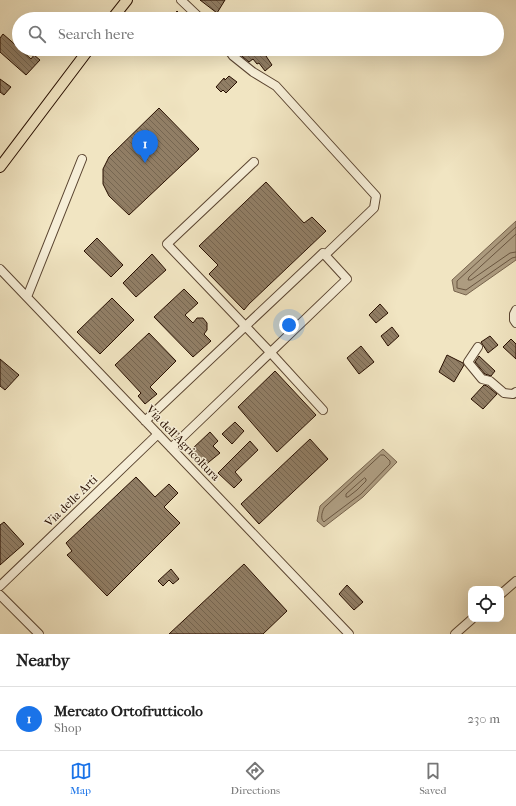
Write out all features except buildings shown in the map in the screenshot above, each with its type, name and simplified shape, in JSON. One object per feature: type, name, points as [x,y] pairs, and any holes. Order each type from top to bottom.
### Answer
[{"type":"main road","points":[[118,12],[127,0]]},
{"type":"main road","points":[[0,167],[85,56]]},
{"type":"street","points":[[181,0],[194,12]]},
{"type":"street","points":[[145,421],[323,253],[325,255],[374,208],[376,196],[276,86],[253,72],[232,56]]},
{"type":"street","points":[[26,297],[82,159]]},
{"type":"street","points":[[254,162],[167,244],[323,410]]},
{"type":"street","points":[[171,448],[347,279],[325,255]]},
{"type":"street","name":"Via dell'Agricoltura","points":[[0,269],[349,634]]},
{"type":"street","points":[[516,310],[514,314],[514,320],[516,323]]},
{"type":"street","points":[[478,347],[468,362],[482,379],[490,381],[504,393],[513,394],[516,392]]},
{"type":"street","name":"Via delle Arti","points":[[0,586],[158,434]]},
{"type":"street","points":[[504,591],[516,581]]},
{"type":"street","points":[[0,595],[39,634]]},
{"type":"street","points":[[455,634],[469,622]]},
{"type":"water","points":[[516,221],[516,260],[466,295],[454,291],[452,280]]},
{"type":"water","points":[[383,449],[397,462],[363,497],[324,527],[317,521],[320,506]]},
{"type":"place","name":"Mercato Ortofrutticolo","points":[[145,163]]}]
